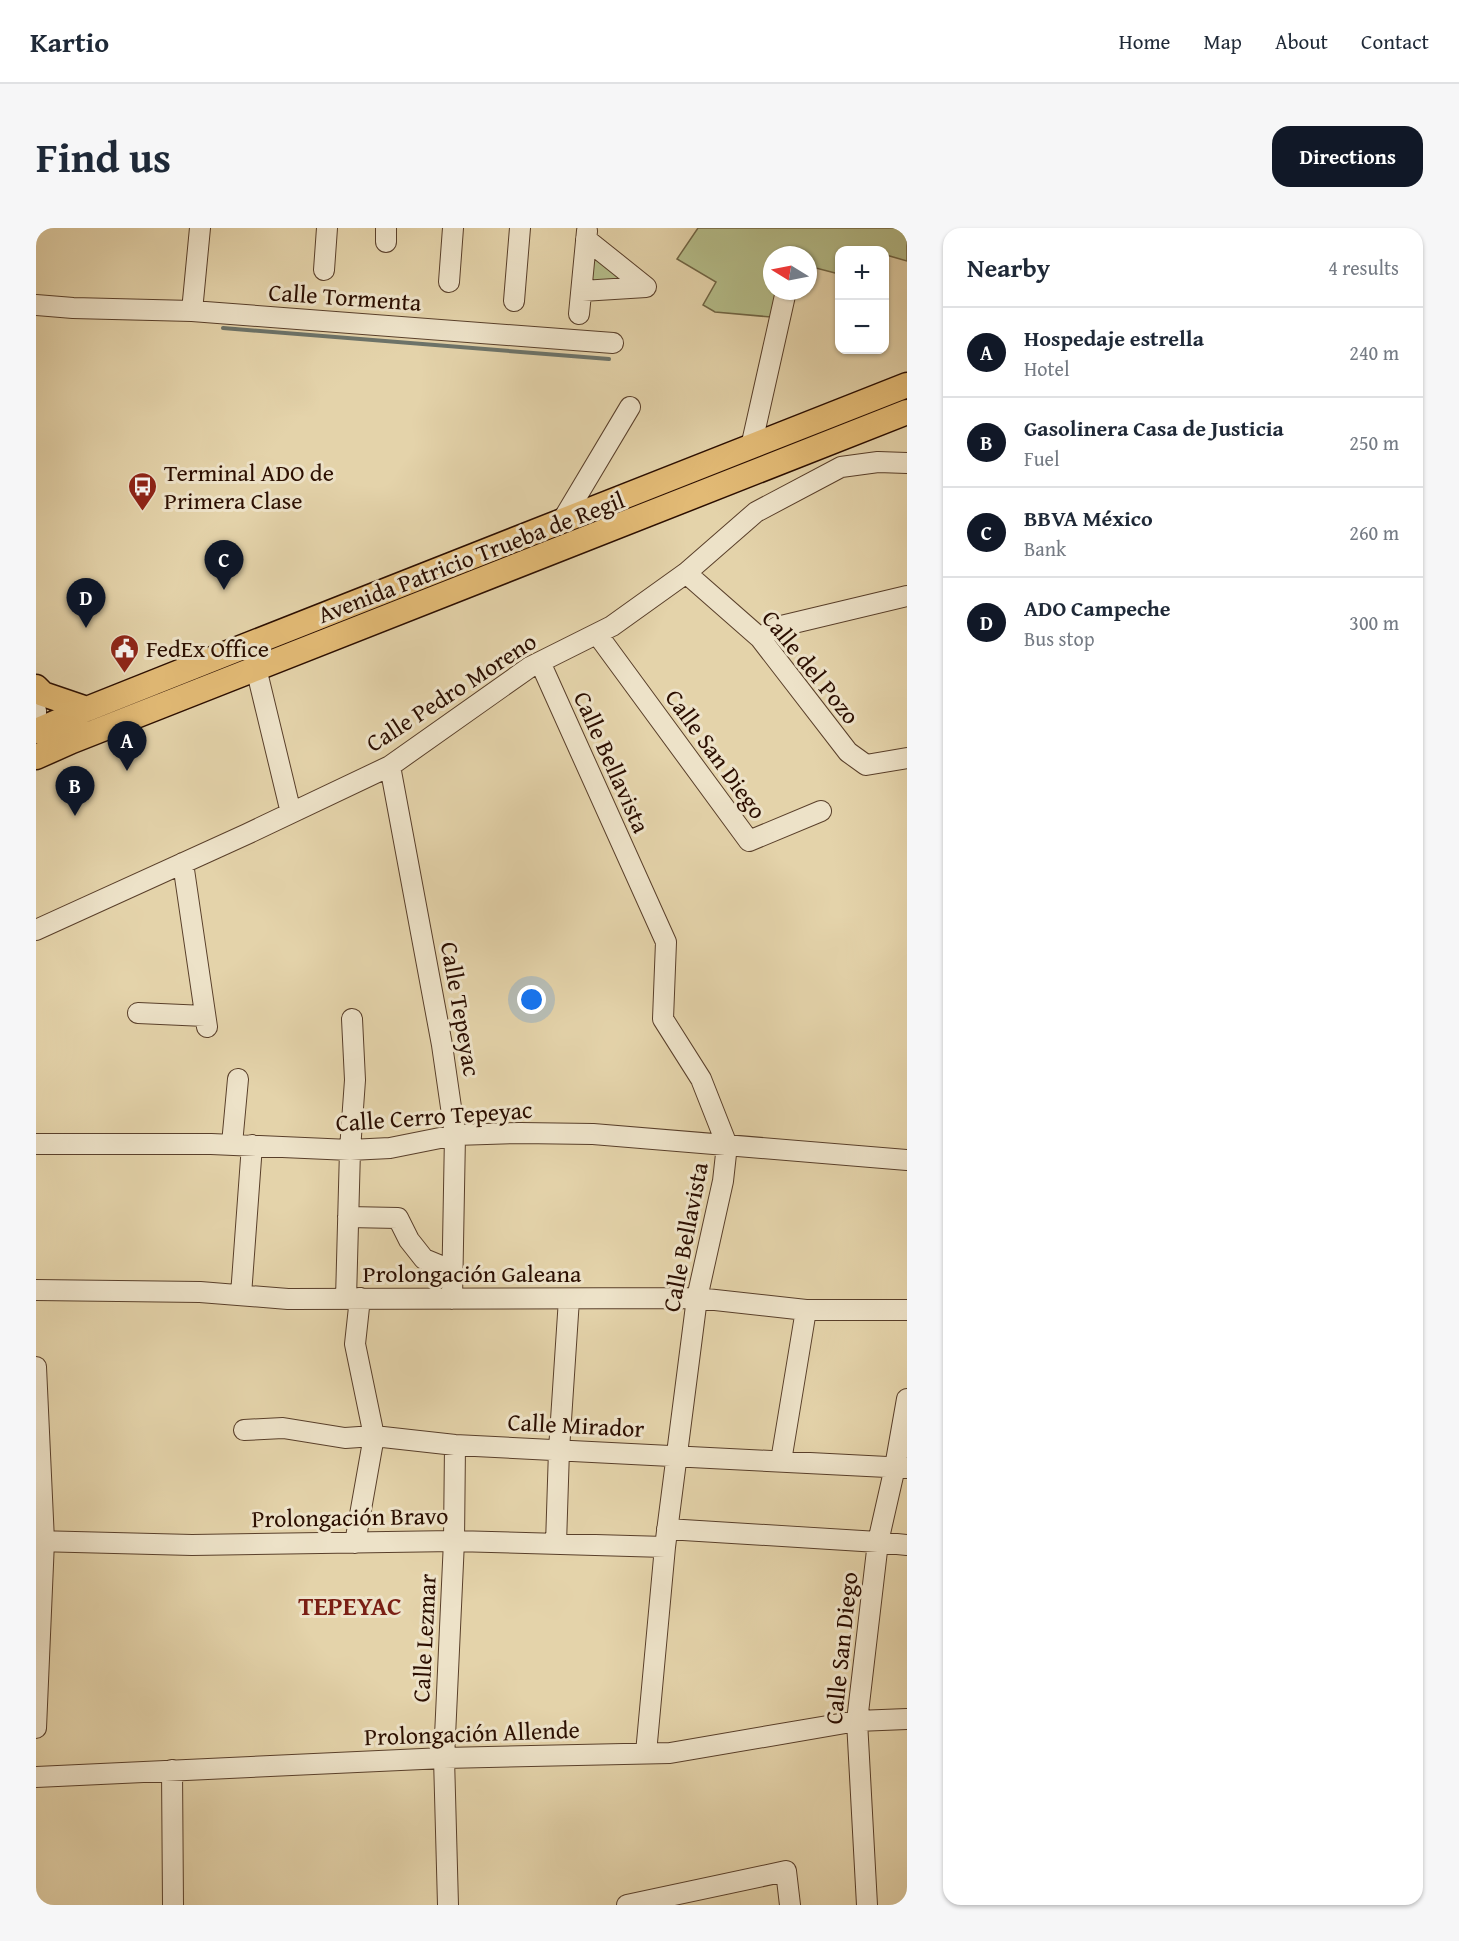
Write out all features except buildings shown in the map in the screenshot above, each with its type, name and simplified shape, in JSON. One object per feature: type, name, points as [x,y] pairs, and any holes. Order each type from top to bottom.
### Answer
[{"type":"main road","name":"Avenida Patricio Trueba de Regil","points":[[36,731],[906,384]]},
{"type":"main road","name":"Avenida Patricio Trueba de Regil","points":[[36,757],[907,412]]},
{"type":"main road","points":[[36,687],[43,694],[87,709]]},
{"type":"main road","points":[[36,737],[51,741],[72,741]]},
{"type":"street","points":[[192,311],[200,228]]},
{"type":"street","points":[[324,270],[327,228]]},
{"type":"street","points":[[449,282],[453,228]]},
{"type":"street","points":[[513,301],[520,228]]},
{"type":"street","points":[[582,291],[646,287],[587,233]]},
{"type":"street","points":[[579,315],[587,233]]},
{"type":"street","points":[[752,447],[784,300]]},
{"type":"street","name":"Calle Tormenta","points":[[36,305],[192,311],[613,343]]},
{"type":"street","name":"Calle Tormenta","points":[[36,318],[68,320],[73,308]]},
{"type":"street","points":[[562,521],[630,407]]},
{"type":"street","points":[[826,444],[842,467]]},
{"type":"street","name":"Calle Pedro Moreno","points":[[36,930],[390,766],[530,667],[612,626],[686,573],[756,512],[842,467],[878,462],[907,463]]},
{"type":"street","name":"Calle del Pozo","points":[[686,573],[760,638],[848,752],[866,765],[907,758]]},
{"type":"street","points":[[760,638],[777,627],[907,596]]},
{"type":"street","name":"Calle San Diego","points":[[597,634],[749,841],[821,811]]},
{"type":"street","name":"Calle Bellavista","points":[[540,662],[666,942],[663,1019],[701,1079],[727,1145],[723,1181],[697,1298],[666,1538],[646,1753]]},
{"type":"street","points":[[256,669],[291,813]]},
{"type":"street","points":[[36,710],[36,715]]},
{"type":"street","name":"Calle Tepeyac","points":[[390,766],[440,1034],[455,1135],[452,1299]]},
{"type":"street","points":[[138,1013],[206,1021],[183,863]]},
{"type":"street","points":[[352,1019],[355,1080],[348,1217],[356,1344],[374,1436],[355,1543]]},
{"type":"street","points":[[232,1144],[238,1079]]},
{"type":"street","name":"Calle Cerro Tepeyac","points":[[36,1144],[232,1144],[350,1150],[390,1148],[455,1135],[593,1134],[907,1160]]},
{"type":"street","points":[[241,1295],[252,1145]]},
{"type":"street","points":[[348,1217],[398,1218],[409,1240],[424,1259],[453,1271]]},
{"type":"street","name":"Prolongación Galeana","points":[[36,1290],[200,1292],[288,1299],[697,1298],[806,1310],[907,1310]]},
{"type":"street","points":[[556,1544],[559,1450],[569,1299]]},
{"type":"street","points":[[781,1461],[806,1310]]},
{"type":"street","points":[[36,1367],[40,1541],[36,1728]]},
{"type":"street","name":"Calle San Diego","points":[[867,1905],[857,1721],[878,1542],[901,1467],[907,1399]]},
{"type":"street","name":"Calle Mirador","points":[[244,1430],[283,1428],[345,1438],[374,1436],[455,1445],[901,1467]]},
{"type":"street","name":"Calle Lezmar","points":[[448,1905],[444,1758],[454,1541],[455,1445]]},
{"type":"street","points":[[666,1538],[878,1542],[907,1545]]},
{"type":"street","name":"Prolongación Bravo","points":[[40,1541],[192,1545],[454,1541],[556,1544],[666,1538]]},
{"type":"street","name":"Prolongación Allende","points":[[36,1777],[444,1758],[670,1753],[857,1721],[907,1719]]},
{"type":"street","points":[[172,1770],[173,1905]]},
{"type":"street","points":[[627,1905],[786,1871],[790,1905]]},
{"type":"green space","points":[[698,228],[907,228],[907,261],[889,256],[889,246],[835,246],[835,273],[817,268],[817,246],[763,246],[763,300],[774,300],[771,317],[715,312],[703,305],[716,282],[677,259]]},
{"type":"green space","points":[[590,250],[635,284],[587,285]]},
{"type":"waterway","points":[[223,328],[609,359]]},
{"type":"place","name":"Terminal ADO de Primera Clase","points":[[143,512]]},
{"type":"place","name":"BBVA México","points":[[224,590]]},
{"type":"place","name":"ADO Campeche","points":[[86,628]]},
{"type":"place","name":"FedEx Office","points":[[125,674]]},
{"type":"place","name":"Hospedaje estrella","points":[[127,771]]},
{"type":"place","name":"Gasolinera Casa de Justicia","points":[[75,816]]},
{"type":"district","name":"TEPEYAC","points":[[350,1605]]}]
